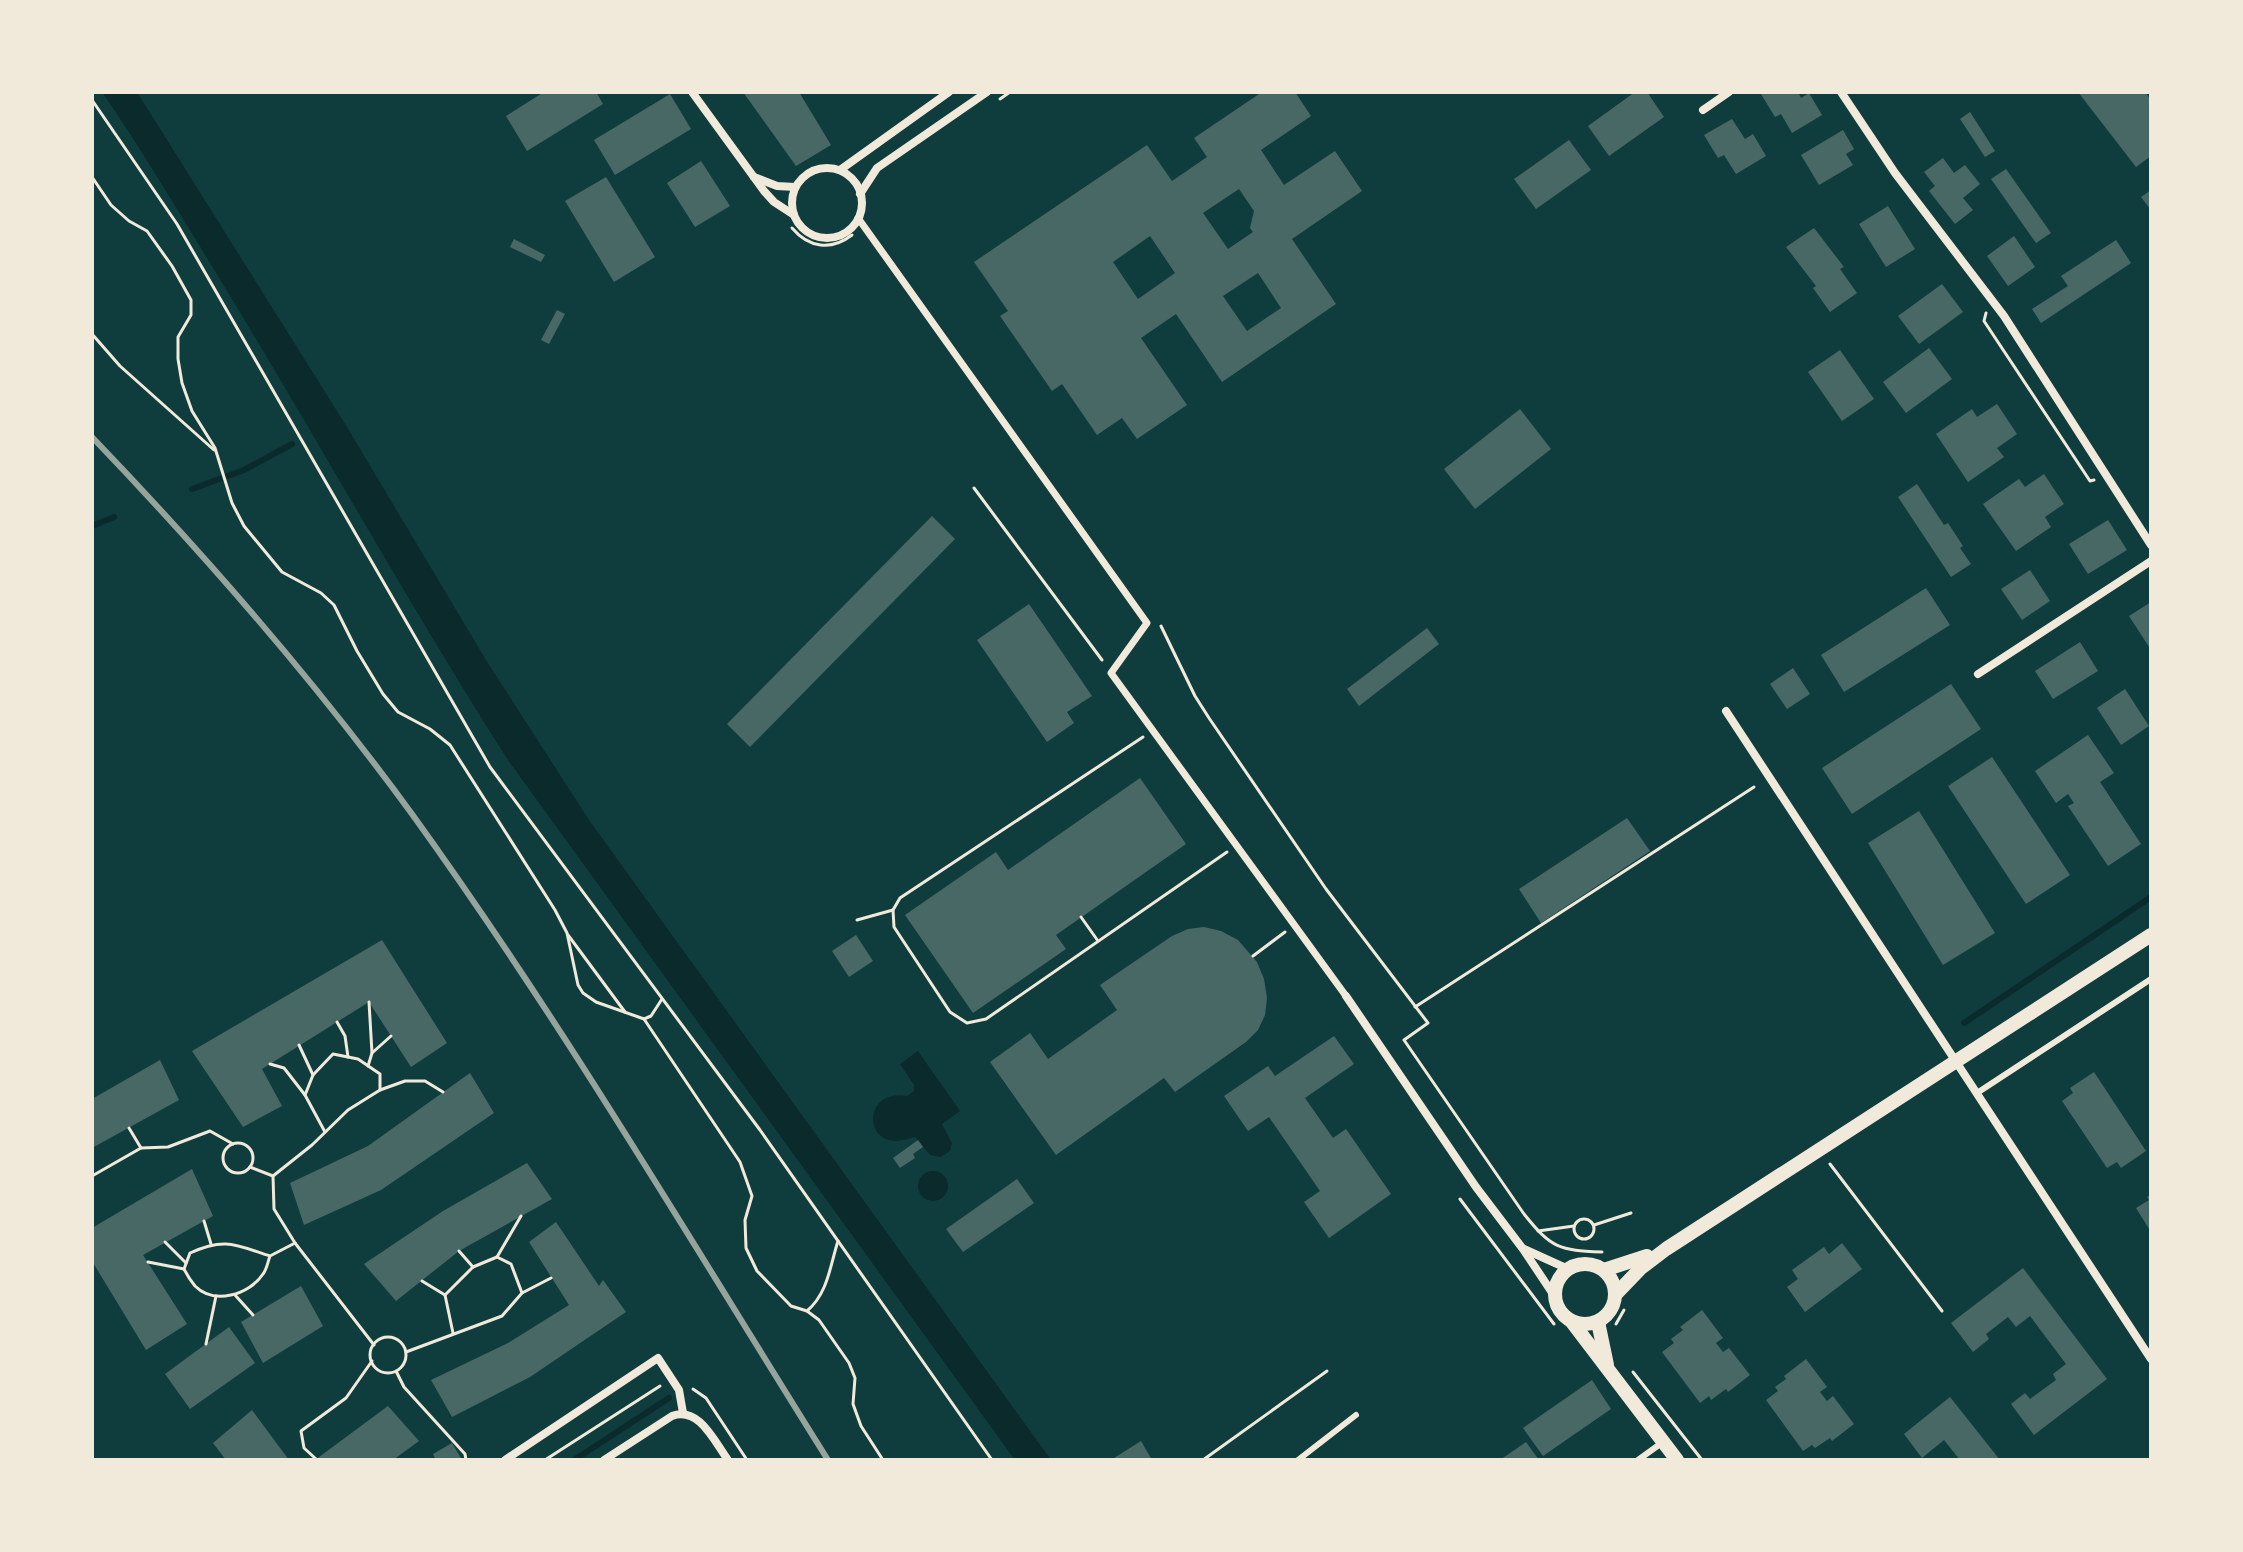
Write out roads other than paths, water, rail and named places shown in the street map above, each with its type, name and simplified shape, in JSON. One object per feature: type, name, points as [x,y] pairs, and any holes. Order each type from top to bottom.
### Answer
[{"type":"street","points":[[692,92],[774,202],[795,217],[812,235],[829,238],[845,232],[860,221]]},
{"type":"street","points":[[840,170],[949,92]]},
{"type":"street","points":[[860,194],[877,168],[987,92]]},
{"type":"street","points":[[1703,110],[1729,92]]},
{"type":"street","points":[[1841,92],[1895,173],[2004,316],[2151,545]]},
{"type":"street","points":[[795,217],[792,198],[795,187],[806,174],[827,168],[840,170],[852,179],[860,194],[860,221],[1147,623],[1111,673],[1346,996],[1476,1187],[1523,1249],[1555,1297],[1562,1314],[1572,1322],[1677,1460]]},
{"type":"street","points":[[753,176],[777,186],[795,187]]},
{"type":"street","points":[[1978,674],[2151,561]]},
{"type":"street","points":[[1726,711],[2151,1359]]},
{"type":"street","points":[[1616,1294],[1641,1268],[1666,1249],[2151,935]]},
{"type":"street","points":[[1523,1249],[1568,1269]]},
{"type":"street","points":[[1604,1270],[1637,1262],[1666,1249]]},
{"type":"street","points":[[1555,1297],[1558,1279],[1568,1269],[1588,1263],[1604,1270],[1613,1280],[1616,1294],[1612,1309],[1598,1322],[1572,1322]]},
{"type":"street","points":[[1598,1322],[1607,1370]]},
{"type":"street","points":[[505,1460],[658,1358],[679,1390],[683,1413]]},
{"type":"street","points":[[604,1460],[672,1416],[683,1413],[700,1422],[728,1460]]},
{"type":"lane","points":[[1977,1093],[2151,979]]},
{"type":"lane","points":[[1298,1460],[1356,1415]]},
{"type":"lane","points":[[1638,1460],[1663,1442]]},
{"type":"water","points":[[102,92],[137,92],[347,427],[486,660],[589,820],[1051,1460],[1015,1460],[508,760],[215,271]]},
{"type":"water","points":[[918,1051],[960,1111],[942,1124],[952,1143],[950,1151],[941,1157],[930,1155],[915,1137],[898,1141],[885,1139],[874,1125],[876,1107],[883,1100],[907,1096],[914,1091],[914,1085],[900,1064]]},
{"type":"water","points":[[933,1171],[943,1176],[948,1186],[943,1196],[933,1201],[923,1196],[918,1186],[923,1176]]},
{"type":"waterway","points":[[192,489],[244,470],[292,444]]},
{"type":"waterway","points":[[92,526],[114,517]]},
{"type":"waterway","points":[[1964,1023],[2151,897]]},
{"type":"waterway","points":[[574,1460],[669,1398]]},
{"type":"railway","points":[[92,437],[258,620],[412,814],[574,1053],[828,1460]]}]
